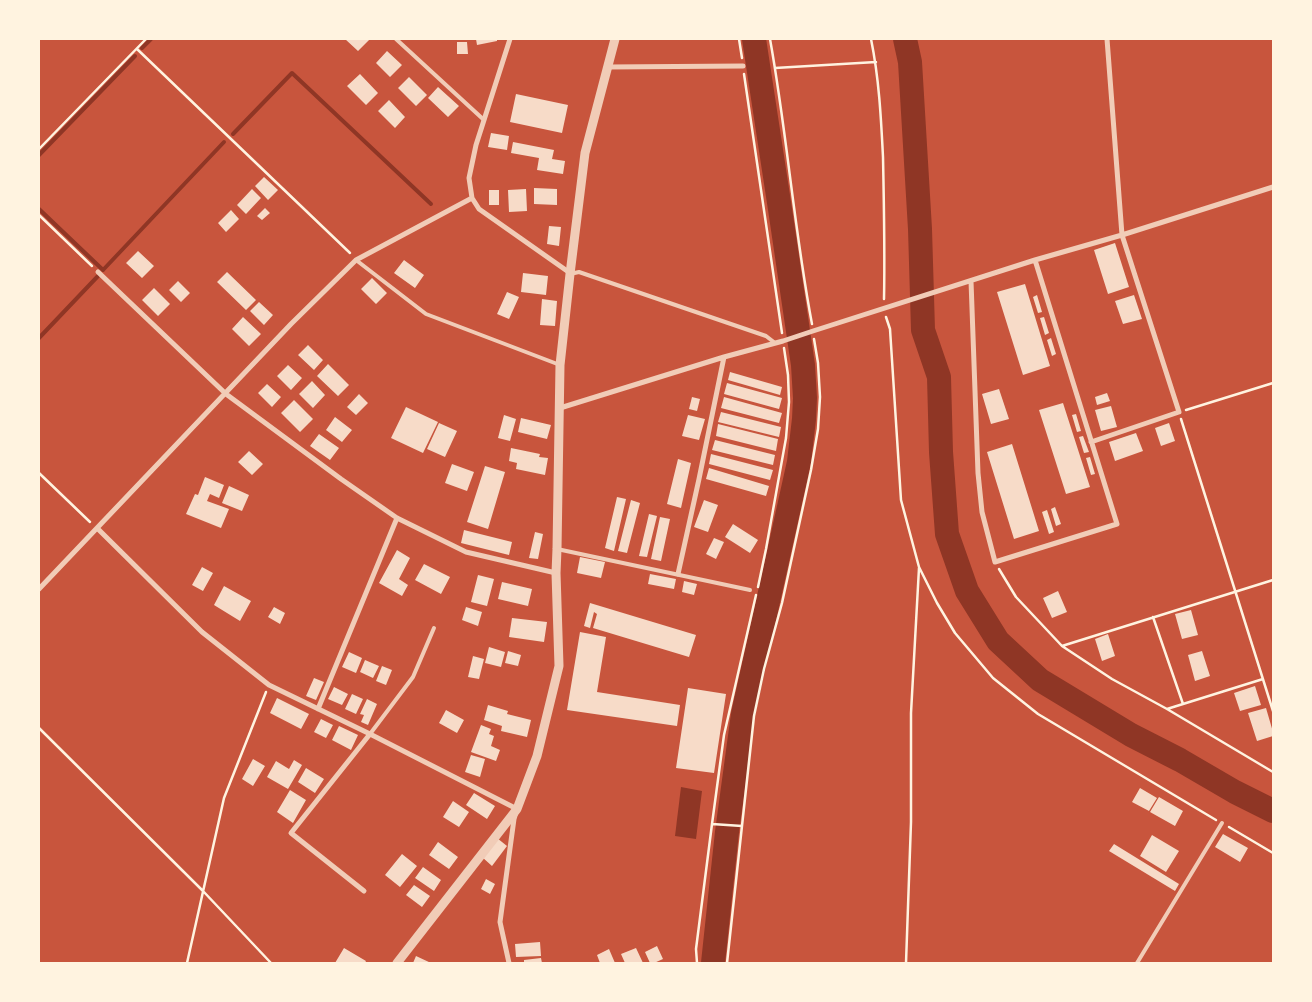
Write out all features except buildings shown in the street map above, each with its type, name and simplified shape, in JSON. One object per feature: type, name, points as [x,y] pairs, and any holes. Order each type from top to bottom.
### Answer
[{"type":"street","points":[[510,39],[476,144],[468,178],[472,198],[479,209],[570,274]]},
{"type":"street","points":[[1091,442],[1178,412],[1122,236],[1107,39]]},
{"type":"street","points":[[509,963],[500,922],[514,819],[537,756],[559,666],[556,573],[560,365],[570,274],[585,153],[614,41]]},
{"type":"street","points":[[608,67],[743,66]]},
{"type":"street","points":[[560,408],[724,357],[784,341],[1035,260],[1122,236],[1273,187]]},
{"type":"street","points":[[39,589],[291,324],[356,260],[472,198]]},
{"type":"street","points":[[969,281],[978,473],[982,512],[995,562],[1117,524],[1035,260]]},
{"type":"street","points":[[98,272],[226,394],[397,518],[466,552],[556,573]]},
{"type":"street","points":[[678,574],[724,357]]},
{"type":"street","points":[[318,708],[397,518]]},
{"type":"street","points":[[97,528],[202,632],[268,684],[517,809]]},
{"type":"street","points":[[364,891],[291,833],[370,734]]},
{"type":"street","points":[[397,963],[517,809]]},
{"type":"lane","points":[[396,39],[484,120]]},
{"type":"lane","points":[[356,260],[426,314],[560,365]]},
{"type":"lane","points":[[570,274],[579,272],[766,336],[775,343]]},
{"type":"lane","points":[[557,549],[750,590]]},
{"type":"lane","points":[[370,734],[413,678],[434,628]]},
{"type":"lane","points":[[1137,963],[1222,823]]},
{"type":"path","points":[[39,149],[146,39]]},
{"type":"path","points":[[697,963],[696,949],[724,736],[766,549],[786,438],[789,402],[784,341],[739,39]]},
{"type":"path","points":[[727,963],[740,826],[754,716],[764,669],[782,603],[811,470],[818,429],[820,397],[818,363],[811,331],[786,141],[770,39]]},
{"type":"path","points":[[871,39],[876,62],[881,119],[886,245],[884,309],[890,330],[901,500],[919,566],[937,603],[955,633],[993,678],[1038,714],[1273,853]]},
{"type":"path","points":[[137,48],[356,260]]},
{"type":"path","points":[[775,68],[876,62]]},
{"type":"path","points":[[39,215],[98,272]]},
{"type":"path","points":[[1273,383],[1178,412],[1273,711]]},
{"type":"path","points":[[39,473],[97,528]]},
{"type":"path","points":[[995,562],[1016,598],[1062,646],[1112,679],[1167,709],[1273,772]]},
{"type":"path","points":[[906,963],[911,822],[911,713],[919,566]]},
{"type":"path","points":[[1062,646],[1273,580]]},
{"type":"path","points":[[1153,617],[1183,704]]},
{"type":"path","points":[[1167,709],[1263,679]]},
{"type":"path","points":[[187,963],[224,798],[268,684]]},
{"type":"path","points":[[39,728],[203,890],[271,963]]},
{"type":"path","points":[[712,824],[740,826]]},
{"type":"shaded area","points":[[681,787],[702,791],[696,839],[675,836]]},
{"type":"waterway","points":[[142,48],[151,39]]},
{"type":"waterway","points":[[713,963],[727,832],[743,714],[799,462],[805,398],[803,365],[754,39]]},
{"type":"waterway","points":[[905,39],[910,62],[920,229],[923,330],[939,377],[941,452],[947,534],[967,591],[998,641],[1040,680],[1131,735],[1273,811]]},
{"type":"waterway","points":[[39,155],[135,56]]},
{"type":"waterway","points":[[233,134],[292,73],[431,204]]},
{"type":"waterway","points":[[39,209],[103,270],[224,142]]},
{"type":"waterway","points":[[39,338],[98,276]]}]
